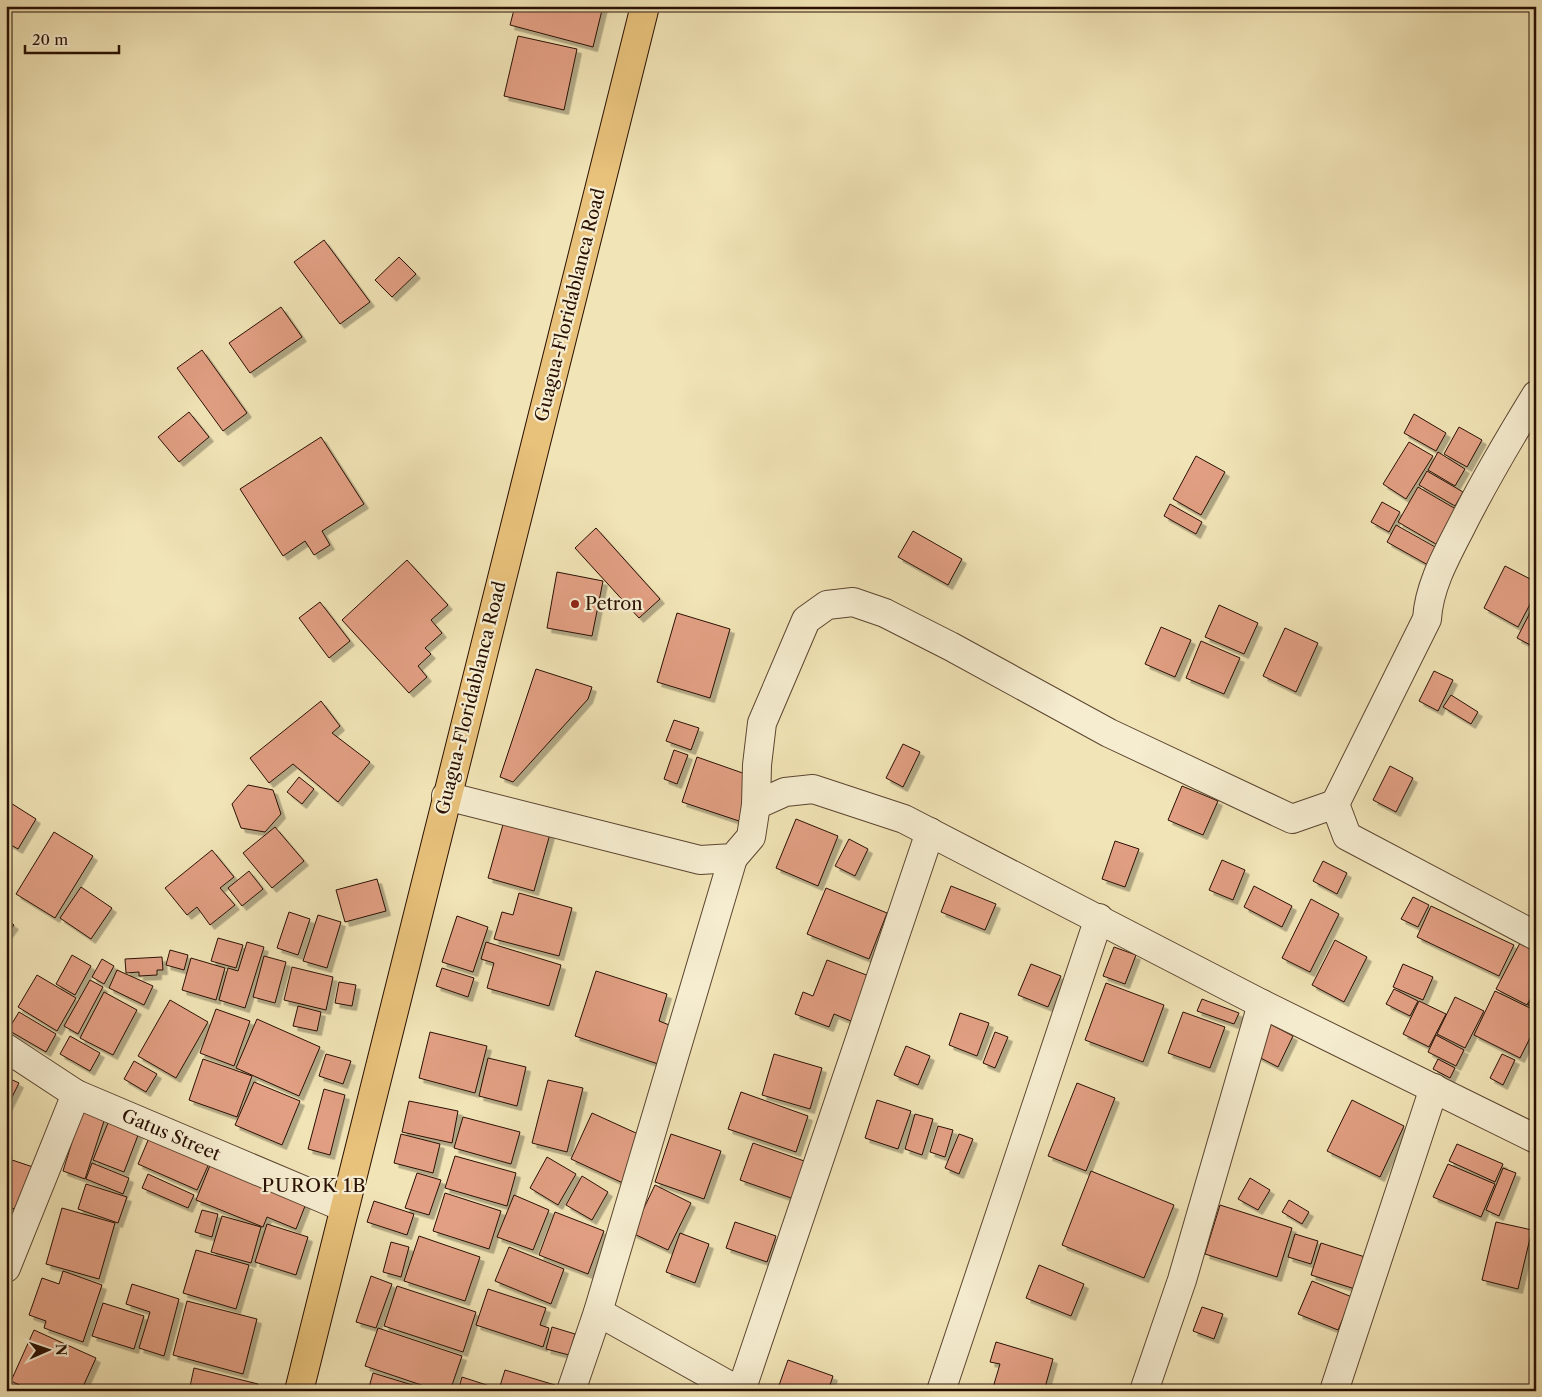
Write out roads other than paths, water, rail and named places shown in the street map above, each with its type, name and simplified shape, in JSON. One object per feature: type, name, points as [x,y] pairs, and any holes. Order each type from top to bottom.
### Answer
[{"type":"main road","name":"Guagua-Floridablanca Road","points":[[299,1391],[343,1207],[645,6]]},
{"type":"street","points":[[572,1391],[598,1312],[732,858],[752,836],[762,723],[806,620],[827,605],[853,602],[885,613],[950,646],[1109,733],[1292,819],[1335,804],[1427,619],[1428,600],[1443,562],[1481,487],[1536,395]]},
{"type":"street","points":[[756,805],[785,792],[813,789],[904,819],[1099,918],[1262,1004],[1536,1139]]},
{"type":"street","points":[[446,796],[700,860],[732,858]]},
{"type":"street","points":[[1335,804],[1347,836],[1536,936]]},
{"type":"street","points":[[598,1312],[740,1391],[930,832]]},
{"type":"street","points":[[941,1391],[1099,918]]},
{"type":"street","points":[[1144,1391],[1182,1280],[1262,1004]]},
{"type":"street","name":"Gatus Street","points":[[6,1048],[76,1094],[343,1207]]},
{"type":"street","points":[[1334,1391],[1434,1088]]},
{"type":"street","points":[[6,1268],[76,1094]]},
{"type":"place","name":"Petron","points":[[575,604]]},
{"type":"district","name":"PUROK 1B","points":[[314,1185]]}]
